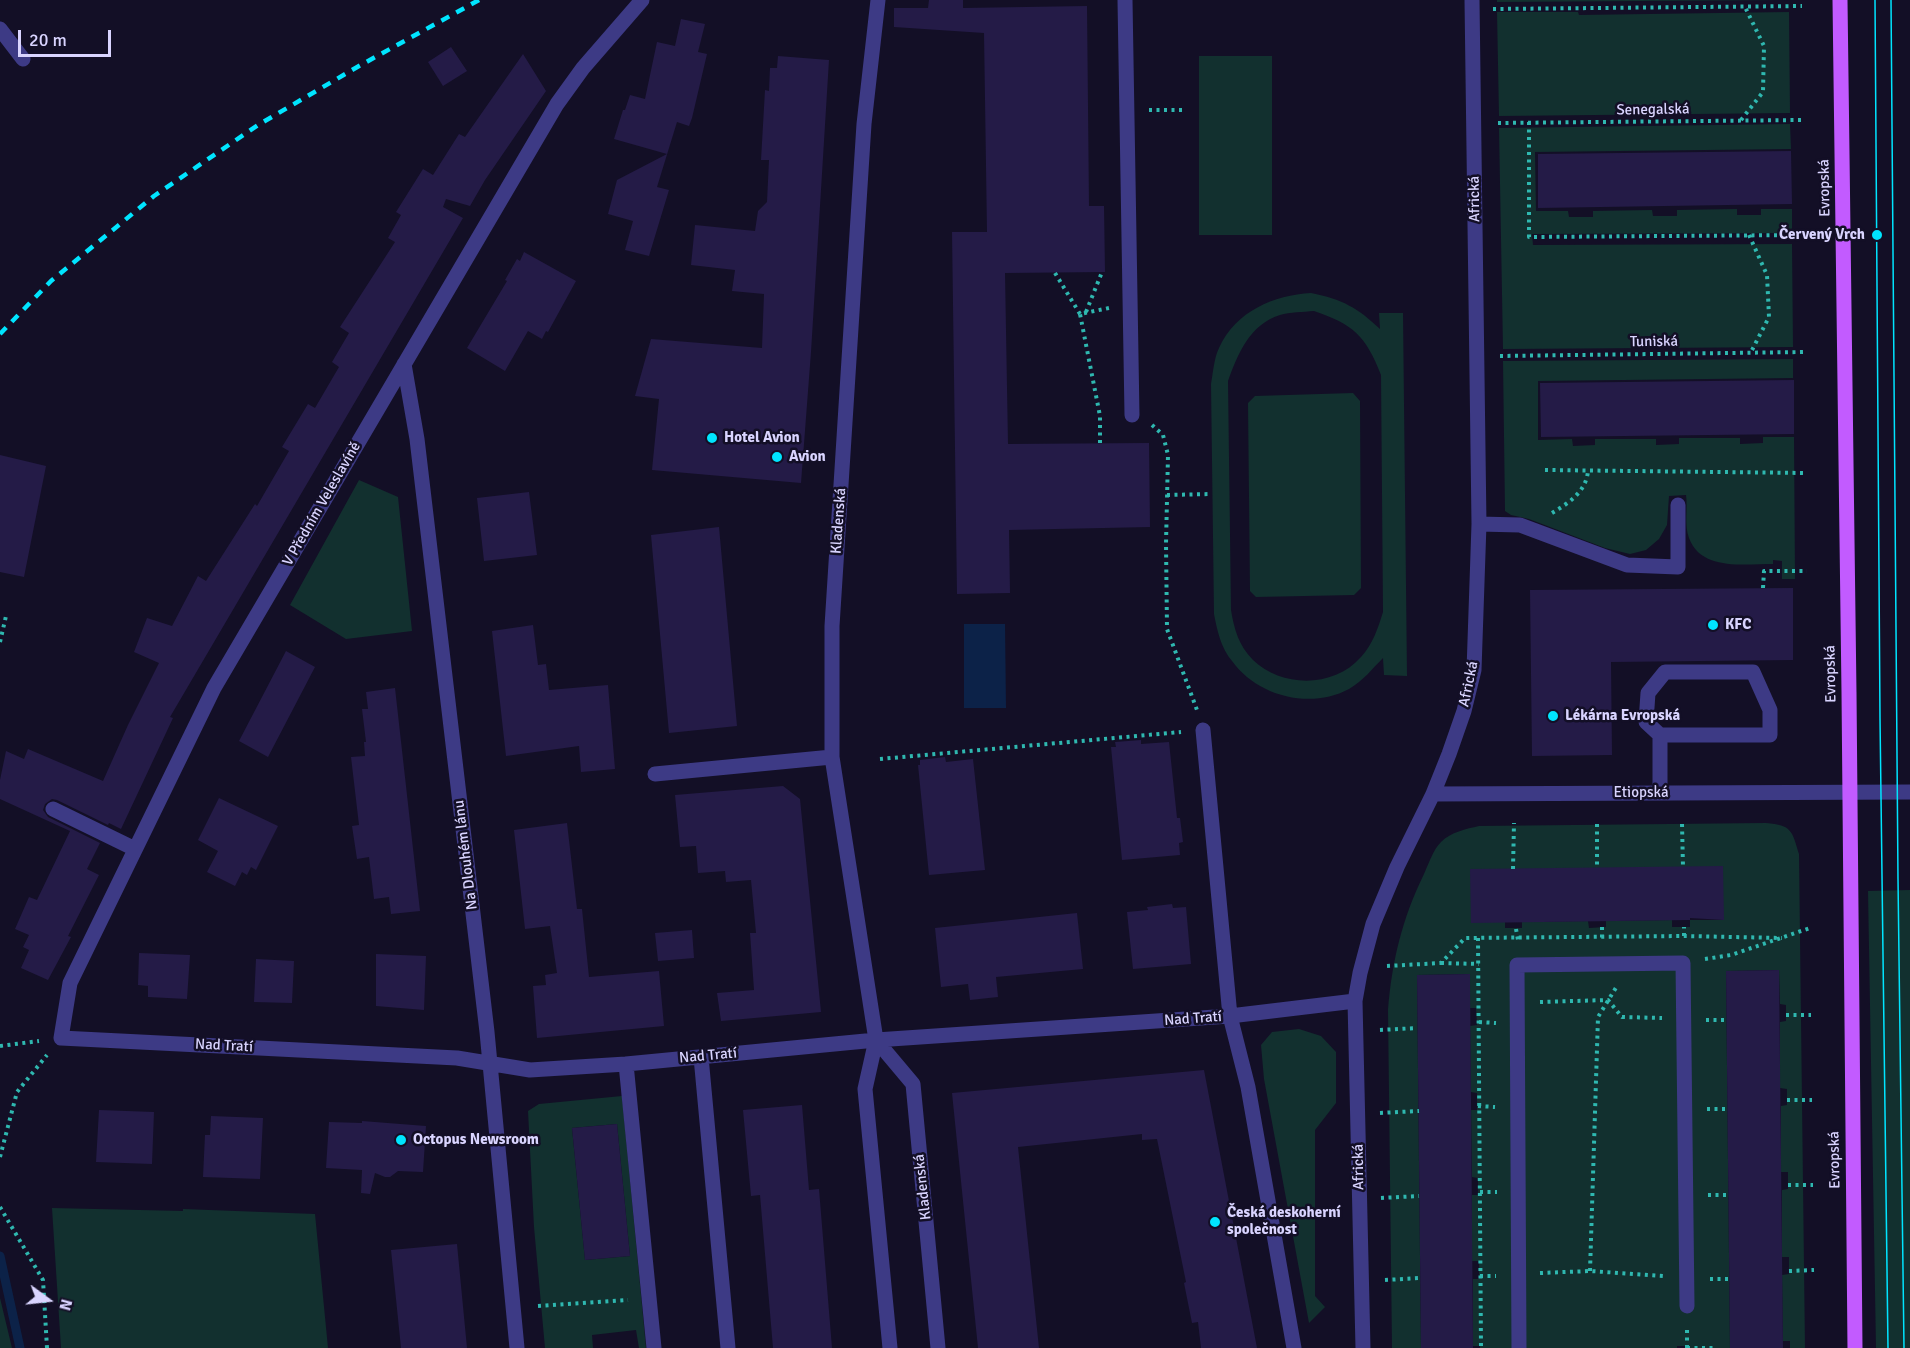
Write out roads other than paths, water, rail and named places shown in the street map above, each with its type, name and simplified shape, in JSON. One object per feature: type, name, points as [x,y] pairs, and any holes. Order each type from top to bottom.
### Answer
[{"type":"main road","name":"Evropská","points":[[1840,0],[1855,1348]]},
{"type":"street","name":"V Předním Veleslavíně","points":[[61,1038],[70,983],[214,688],[557,104],[583,68],[642,0]]},
{"type":"street","name":"Kladenská","points":[[878,0],[864,124],[832,626],[832,758],[876,1040],[865,1089],[890,1348]]},
{"type":"street","points":[[1125,0],[1132,415]]},
{"type":"street","name":"Africká","points":[[1363,1348],[1355,1001],[1373,924],[1397,867],[1433,794],[1464,711],[1474,670],[1479,524],[1472,0]]},
{"type":"street","points":[[0,29],[23,59]]},
{"type":"street","name":"Na Dlouhém lánu","points":[[404,364],[418,451],[490,1064],[517,1348]]},
{"type":"street","points":[[1479,524],[1520,525],[1627,565],[1678,567],[1678,505]]},
{"type":"street","points":[[1660,735],[1770,735],[1770,710],[1753,672],[1665,672],[1648,693],[1646,722],[1660,735],[1660,793]]},
{"type":"street","points":[[1203,730],[1230,1016],[1248,1087],[1294,1348]]},
{"type":"street","points":[[655,774],[832,758]]},
{"type":"street","name":"Etiopská","points":[[1433,794],[1910,792]]},
{"type":"street","points":[[53,809],[135,849]]},
{"type":"street","points":[[1519,1348],[1517,965],[1683,963],[1688,1306]]},
{"type":"street","name":"Nad Tratí","points":[[61,1038],[457,1058],[530,1070],[626,1064],[876,1040],[1230,1016],[1355,1001]]},
{"type":"street","name":"Kladenská","points":[[876,1040],[913,1083],[938,1348]]},
{"type":"street","points":[[701,1057],[728,1348]]},
{"type":"street","points":[[626,1064],[654,1348]]},
{"type":"water","points":[[964,624],[1005,624],[1006,708],[964,708]]},
{"type":"waterway","points":[[0,1256],[20,1348]]},
{"type":"tram line","points":[[1875,0],[1880,718],[1888,1348]]},
{"type":"tram line","points":[[1891,0],[1904,1348]]},
{"type":"railway","points":[[0,334],[51,281],[154,196],[258,125],[479,0]]},
{"type":"place","name":"Červený Vrch","points":[[1877,235]]},
{"type":"place","name":"Hotel Avion","points":[[712,438]]},
{"type":"place","name":"Avion","points":[[777,457]]},
{"type":"place","name":"KFC","points":[[1713,625]]},
{"type":"place","name":"Lékárna Evropská","points":[[1553,716]]},
{"type":"place","name":"Octopus Newsroom","points":[[401,1140]]},
{"type":"place","name":"Česká deskoherní společnost","points":[[1215,1222]]}]
